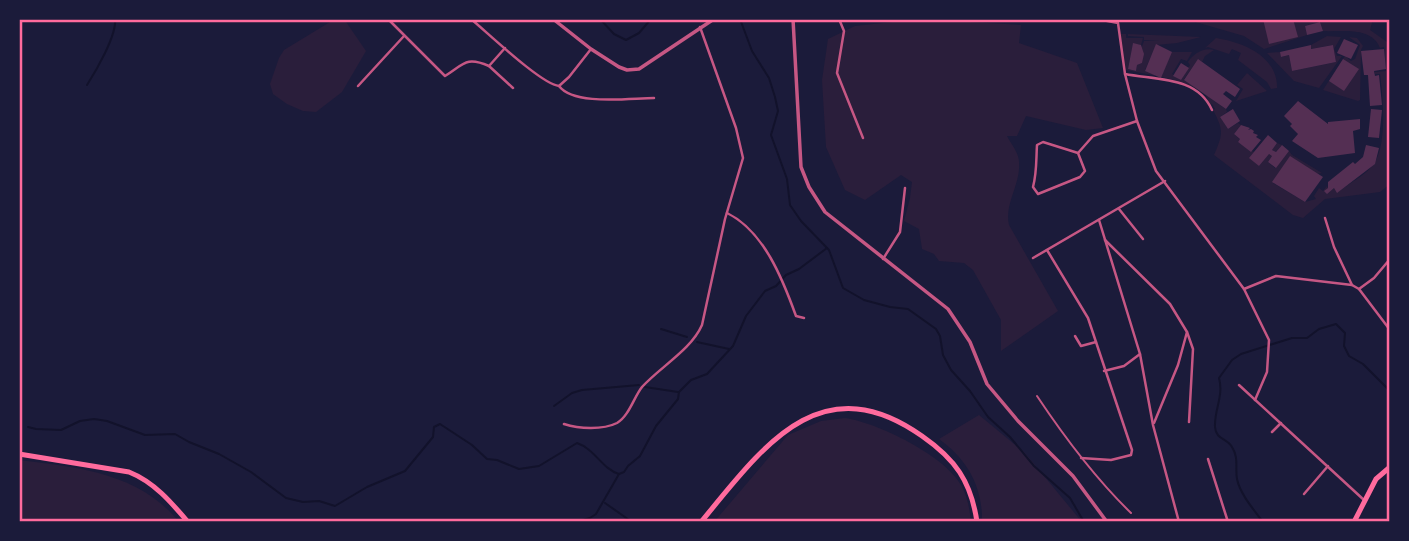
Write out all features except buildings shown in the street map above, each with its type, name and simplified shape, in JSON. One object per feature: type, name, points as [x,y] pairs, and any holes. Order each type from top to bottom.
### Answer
[{"type":"highway","points":[[701,522],[749,466],[789,427],[815,414],[853,408],[872,410],[916,431],[945,454],[961,472],[972,494],[977,522]]},
{"type":"highway","points":[[19,454],[129,472],[141,477],[165,496],[188,522]]},
{"type":"highway","points":[[1354,522],[1376,479],[1390,467]]},
{"type":"street","points":[[388,19],[445,76],[457,65],[469,61],[481,62],[513,88]]},
{"type":"street","points":[[471,19],[551,84],[559,86],[568,94],[585,98],[654,98]]},
{"type":"street","points":[[554,19],[591,49],[627,70],[639,69],[714,19]]},
{"type":"street","points":[[564,424],[585,428],[621,420],[643,387],[699,331],[706,312],[727,213],[742,169],[743,150],[699,19]]},
{"type":"street","points":[[793,19],[799,140],[804,176],[825,212],[948,309],[970,342],[987,384],[1018,421],[1073,476],[1107,522]]},
{"type":"street","points":[[839,19],[844,31],[837,73],[863,138]]},
{"type":"street","points":[[1097,19],[1118,23],[1125,74],[1156,171],[1244,289],[1269,340],[1267,372],[1255,400]]},
{"type":"street","points":[[358,86],[404,36]]},
{"type":"street","points":[[489,66],[505,48]]},
{"type":"street","points":[[559,86],[591,49]]},
{"type":"street","points":[[1125,74],[1187,84],[1205,96],[1212,110]]},
{"type":"street","points":[[1078,153],[1093,136],[1138,121]]},
{"type":"street","points":[[1043,142],[1078,153],[1084,174],[1035,193],[1033,187],[1038,172],[1037,145],[1043,142]]},
{"type":"street","points":[[1033,258],[1165,181]]},
{"type":"street","points":[[883,259],[900,232],[905,188]]},
{"type":"street","points":[[1119,209],[1143,239]]},
{"type":"street","points":[[727,213],[751,230],[783,279],[796,316],[804,318]]},
{"type":"street","points":[[1325,218],[1334,247],[1352,285]]},
{"type":"street","points":[[1099,220],[1140,354],[1153,425],[1179,522]]},
{"type":"street","points":[[1105,240],[1161,295],[1187,332],[1193,349],[1189,422]]},
{"type":"street","points":[[1047,250],[1088,318],[1132,453],[1111,460],[1082,458]]},
{"type":"street","points":[[1359,289],[1374,278],[1390,259]]},
{"type":"street","points":[[1244,289],[1276,276],[1352,285],[1359,289],[1390,330]]},
{"type":"street","points":[[1153,425],[1178,365],[1187,332]]},
{"type":"street","points":[[1074,336],[1082,346],[1096,342]]},
{"type":"street","points":[[1104,371],[1116,370],[1140,354]]},
{"type":"street","points":[[1239,385],[1364,500]]},
{"type":"street","points":[[1272,432],[1281,423]]},
{"type":"street","points":[[1208,458],[1228,522]]},
{"type":"street","points":[[1304,494],[1328,466]]},
{"type":"lane","points":[[1037,396],[1082,458],[1112,495],[1131,513]]},
{"type":"shaded area","points":[[335,19],[344,19],[366,51],[342,92],[316,112],[303,111],[287,104],[273,94],[270,84],[279,58],[284,50]]},
{"type":"shaded area","points":[[920,19],[1021,25],[1019,43],[1077,63],[1103,128],[1086,130],[1026,116],[1017,136],[1007,136],[1019,159],[1018,178],[1009,209],[1009,225],[1058,311],[1001,351],[1001,320],[973,270],[964,263],[939,261],[934,254],[922,249],[919,229],[904,221],[912,182],[901,175],[865,200],[845,190],[826,147],[822,80],[828,39],[855,26]]},
{"type":"shaded area","points":[[1192,19],[1373,19],[1370,30],[1390,44],[1387,60],[1390,75],[1390,184],[1380,192],[1325,199],[1303,218],[1293,215],[1214,155],[1221,137],[1221,128],[1213,110],[1215,109],[1206,95],[1226,109],[1227,112],[1220,117],[1228,129],[1238,123],[1241,125],[1234,134],[1240,139],[1238,142],[1254,152],[1259,166],[1277,143],[1282,145],[1276,152],[1272,150],[1268,162],[1275,168],[1289,151],[1322,173],[1273,183],[1305,202],[1316,199],[1314,196],[1319,188],[1323,191],[1327,186],[1325,191],[1334,188],[1338,192],[1364,173],[1377,158],[1382,135],[1383,108],[1380,74],[1375,72],[1386,71],[1384,47],[1380,48],[1376,41],[1363,33],[1323,31],[1320,22],[1305,26],[1307,35],[1264,49],[1244,36]]},
{"type":"shaded area","points":[[1120,34],[1126,34],[1126,38],[1143,38],[1141,45],[1133,44],[1128,69],[1136,71],[1137,65],[1142,63],[1141,49],[1144,41],[1159,41],[1144,40],[1144,37],[1128,34],[1201,37],[1156,45],[1145,70],[1157,76],[1126,70]]},
{"type":"shaded area","points":[[1327,36],[1341,37],[1334,49],[1337,56],[1342,56],[1319,88],[1294,81],[1267,53],[1280,52],[1282,57],[1289,55],[1292,71],[1336,62],[1333,45],[1311,49],[1311,45]]},
{"type":"shaded area","points":[[1349,37],[1357,38],[1363,46],[1358,101],[1323,90],[1345,56],[1351,61],[1355,59],[1360,45]]},
{"type":"shaded area","points":[[1216,38],[1257,52],[1272,67],[1277,88],[1271,89],[1267,82],[1238,60],[1241,53],[1232,49],[1229,54],[1205,48]]},
{"type":"shaded area","points":[[1203,50],[1214,50],[1205,56],[1202,62],[1198,60],[1184,79],[1198,89],[1161,77],[1171,52],[1192,52],[1187,61],[1181,59],[1172,74],[1181,80],[1193,56]]},
{"type":"shaded area","points":[[1247,73],[1267,91],[1236,101],[1243,89],[1237,85]]},
{"type":"shaded area","points":[[979,415],[1025,453],[1082,522],[982,522],[980,497],[971,475],[958,455],[939,439]]},
{"type":"shaded area","points":[[845,418],[892,433],[940,463],[961,485],[971,522],[714,522],[788,435],[821,421]]},
{"type":"shaded area","points":[[19,460],[85,470],[127,483],[146,493],[179,522],[19,522]]},
{"type":"waterway","points":[[87,85],[109,43],[115,19]]},
{"type":"waterway","points":[[600,19],[614,34],[626,40],[639,33],[651,19]]},
{"type":"waterway","points":[[740,19],[752,51],[769,78],[775,97],[778,111],[771,135],[787,179],[790,205],[801,221],[829,250],[843,288],[864,300],[908,309],[936,329],[943,355],[951,370],[988,417],[1010,437],[1034,466],[1070,498],[1084,522]]},
{"type":"waterway","points":[[575,522],[596,514],[619,474],[640,456],[656,426],[678,399],[679,392],[691,380],[707,374],[733,346],[746,316],[765,291],[776,286],[786,275],[799,269],[827,248]]},
{"type":"waterway","points":[[1263,522],[1241,490],[1236,475],[1234,451],[1230,444],[1217,434],[1215,427],[1219,378],[1232,360],[1241,354],[1292,338],[1307,338],[1319,329],[1336,324],[1345,333],[1344,346],[1349,356],[1363,364],[1390,391]]},
{"type":"waterway","points":[[661,329],[687,337]]},
{"type":"waterway","points":[[697,342],[729,349]]},
{"type":"waterway","points":[[554,406],[572,393],[582,390],[639,385]]},
{"type":"waterway","points":[[645,387],[678,392]]},
{"type":"waterway","points":[[28,427],[61,430],[80,421],[94,419],[145,435],[175,434],[251,472],[286,498],[303,502],[319,501],[335,506],[367,487],[405,471],[433,437],[434,427],[440,424],[472,445],[487,459],[519,469],[539,466],[577,443],[619,474]]},
{"type":"waterway","points":[[605,503],[632,522]]}]
